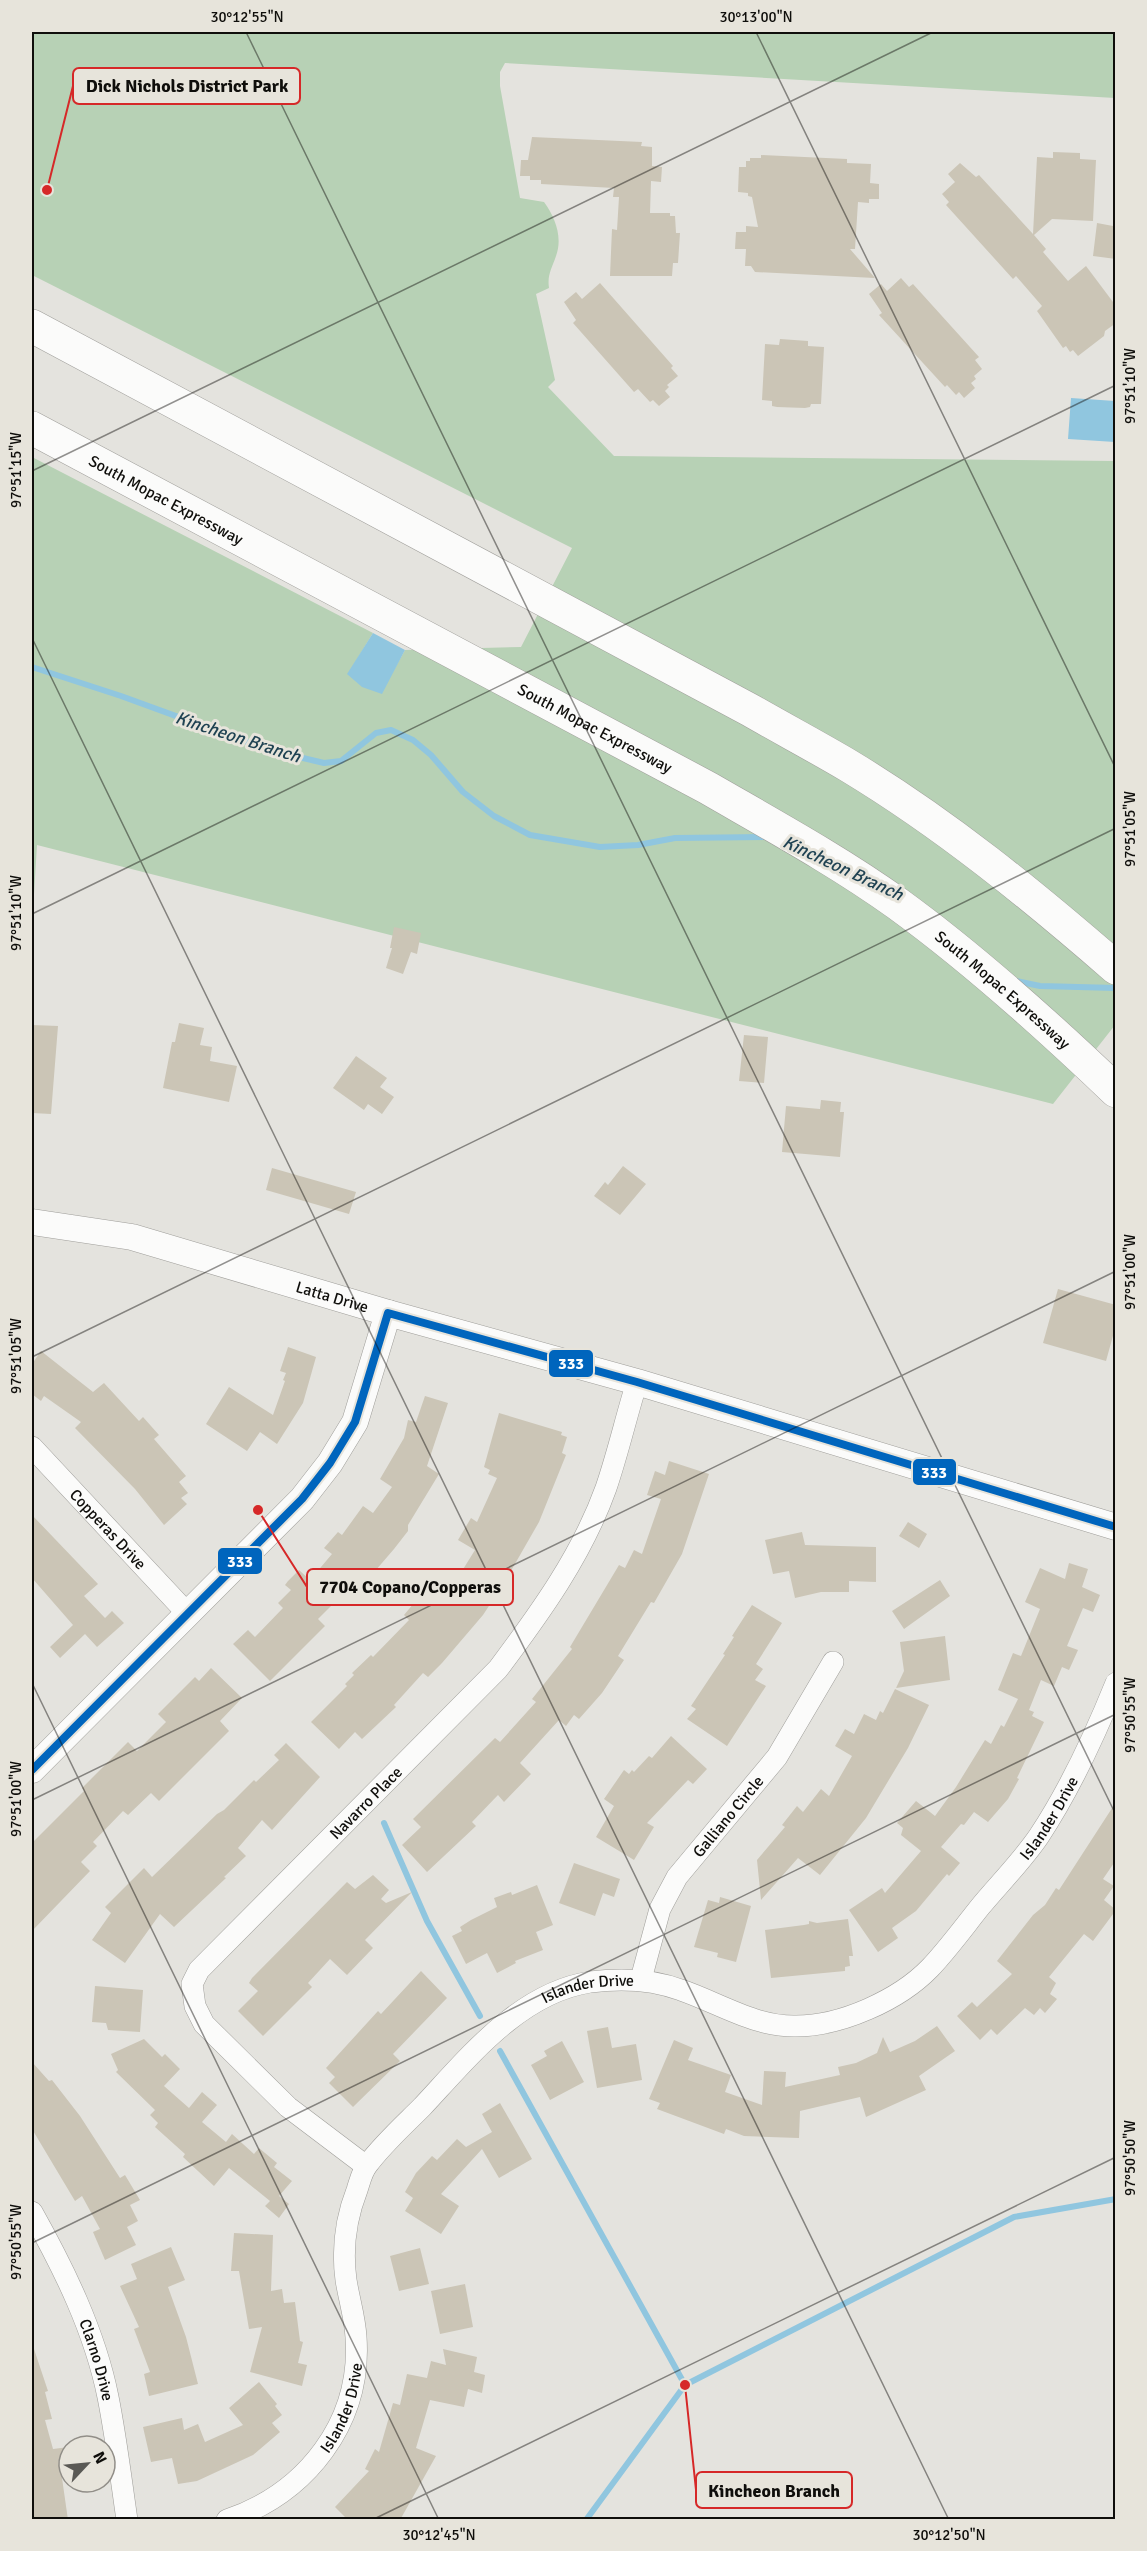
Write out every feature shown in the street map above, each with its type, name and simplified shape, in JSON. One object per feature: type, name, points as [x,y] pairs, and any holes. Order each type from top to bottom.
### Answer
[{"type":"highway","points":[[32,326],[750,710],[850,767],[951,834],[1050,910],[1116,968]]},
{"type":"highway","name":"South Mopac Expressway","points":[[32,428],[717,793],[803,843],[898,904],[993,980],[1072,1048],[1116,1091]]},
{"type":"street","name":"Latta Drive","points":[[32,1222],[132,1238],[388,1313],[637,1382],[1116,1527]]},
{"type":"street","points":[[32,1770],[186,1612],[302,1499],[330,1462],[355,1422],[388,1313]]},
{"type":"street","name":"Navarro Place","points":[[366,2166],[288,2107],[204,2024],[195,2006],[192,1984],[198,1970],[498,1669],[539,1615],[586,1533],[602,1498],[637,1382]]},
{"type":"street","name":"Copperas Drive","points":[[32,1447],[186,1612]]},
{"type":"street","name":"Galliano Circle","points":[[641,1979],[660,1909],[677,1877],[777,1757],[833,1662]]},
{"type":"street","name":"Islander Drive","points":[[227,2520],[267,2502],[302,2476],[330,2443],[346,2412],[356,2372],[356,2335],[346,2275],[345,2242],[349,2210],[366,2166],[464,2063],[503,2026],[540,1998],[588,1983],[641,1979],[680,1989],[752,2019],[795,2026],[841,2020],[883,2002],[928,1970],[1038,1838],[1064,1794],[1116,1683]]},
{"type":"street","name":"Clarno Drive","points":[[32,2212],[73,2294],[92,2343],[108,2396],[127,2520]]},
{"type":"green space","points":[[32,32],[1115,32],[1115,98],[505,63],[500,72],[500,86],[520,198],[544,202],[552,214],[558,235],[558,249],[549,275],[549,288],[536,294],[555,380],[548,387],[614,456],[1115,461],[1115,1025],[1053,1104],[37,845],[32,927],[32,457],[373,633],[348,674],[381,693],[405,650],[521,647],[572,548],[32,275]]},
{"type":"water","points":[[1071,398],[1115,401],[1115,442],[1068,439]]},
{"type":"water","points":[[373,633],[405,650],[382,694],[362,687],[347,674]]},
{"type":"building","points":[[532,137],[642,142],[641,146],[652,147],[652,166],[662,167],[661,182],[651,181],[650,213],[670,213],[670,216],[675,216],[676,233],[680,233],[678,263],[673,263],[672,276],[610,276],[612,229],[617,230],[619,197],[613,197],[614,188],[541,184],[541,180],[530,180],[530,176],[520,176],[521,160],[528,160]]},
{"type":"building","points":[[1053,152],[1080,153],[1080,159],[1096,160],[1093,221],[1052,219],[1034,235],[1046,249],[1043,252],[1068,281],[1086,266],[1116,306],[1116,323],[1105,331],[1104,336],[1078,356],[1073,350],[1070,352],[1066,346],[1063,348],[1037,311],[1042,306],[1016,276],[1013,279],[946,205],[949,202],[942,194],[955,182],[948,174],[960,163],[976,177],[979,175],[1033,234],[1037,157],[1053,158]]},
{"type":"building","points":[[761,155],[847,159],[847,163],[871,164],[870,183],[879,184],[879,199],[869,199],[869,203],[858,202],[855,249],[850,249],[875,278],[755,272],[751,266],[745,266],[746,249],[735,249],[736,232],[746,232],[746,226],[758,227],[752,197],[748,196],[748,193],[738,192],[739,167],[746,167],[746,161],[750,161],[750,158],[761,158]]},
{"type":"building","points":[[1097,223],[1113,226],[1113,229],[1116,229],[1116,259],[1093,256]]},
{"type":"building","points":[[901,278],[909,287],[913,284],[979,357],[975,360],[982,369],[974,376],[976,379],[971,383],[975,388],[964,398],[959,392],[956,395],[947,385],[945,387],[879,315],[882,313],[869,294],[881,284],[887,291]]},
{"type":"building","points":[[600,283],[673,366],[671,368],[678,376],[667,385],[669,387],[665,391],[670,397],[659,406],[653,400],[650,402],[638,389],[634,392],[573,323],[576,320],[564,302],[576,292],[582,299]]},
{"type":"building","points":[[780,339],[808,341],[808,346],[824,347],[821,404],[811,404],[810,407],[805,408],[777,407],[772,406],[772,401],[762,400],[765,344],[779,345]]},
{"type":"building","points":[[394,927],[421,933],[417,954],[411,952],[403,974],[386,968],[392,948],[390,948]]},
{"type":"building","points":[[179,1023],[204,1028],[200,1045],[212,1047],[210,1061],[237,1066],[229,1102],[163,1088],[172,1042],[175,1042]]},
{"type":"building","points":[[32,1025],[58,1026],[51,1114],[32,1113]]},
{"type":"building","points":[[744,1035],[768,1037],[764,1083],[739,1081]]},
{"type":"building","points":[[356,1056],[387,1078],[380,1087],[394,1097],[382,1114],[368,1104],[364,1110],[333,1088]]},
{"type":"building","points":[[821,1100],[841,1102],[840,1112],[844,1112],[840,1157],[782,1152],[786,1106],[820,1109]]},
{"type":"building","points":[[623,1166],[646,1184],[620,1215],[594,1196],[605,1182],[608,1185]]},
{"type":"building","points":[[272,1168],[356,1192],[349,1214],[266,1190]]},
{"type":"building","points":[[1058,1289],[1116,1305],[1116,1325],[1106,1361],[1043,1343]]},
{"type":"building","points":[[288,1347],[316,1357],[303,1403],[277,1444],[260,1432],[247,1451],[206,1424],[229,1387],[273,1415],[285,1381],[283,1380],[286,1373],[280,1371]]},
{"type":"building","points":[[41,1351],[93,1392],[104,1383],[139,1421],[143,1417],[159,1435],[154,1439],[186,1476],[179,1482],[188,1493],[181,1498],[187,1504],[164,1525],[135,1489],[75,1428],[81,1422],[44,1396],[41,1401],[32,1394],[32,1364]]},
{"type":"building","points":[[425,1396],[448,1403],[427,1466],[439,1474],[408,1525],[408,1531],[357,1592],[351,1586],[318,1619],[325,1626],[270,1681],[233,1644],[248,1630],[255,1637],[283,1608],[278,1603],[291,1590],[285,1585],[299,1570],[310,1580],[332,1554],[324,1548],[338,1532],[342,1535],[363,1506],[373,1513],[392,1487],[380,1479],[404,1438],[408,1420],[416,1422]]},
{"type":"building","points":[[499,1413],[562,1432],[561,1435],[567,1437],[562,1453],[566,1455],[539,1522],[483,1615],[442,1663],[428,1677],[423,1673],[394,1705],[396,1707],[362,1739],[355,1732],[339,1749],[311,1722],[347,1686],[345,1684],[354,1675],[352,1673],[371,1655],[373,1657],[409,1620],[404,1615],[419,1597],[429,1606],[451,1575],[457,1579],[475,1550],[458,1540],[471,1518],[477,1522],[497,1478],[488,1474],[490,1470],[484,1467]]},
{"type":"building","points":[[669,1461],[709,1474],[682,1554],[654,1603],[651,1602],[618,1656],[624,1660],[602,1693],[579,1719],[574,1715],[566,1726],[559,1720],[520,1763],[531,1774],[504,1802],[498,1795],[472,1822],[476,1826],[427,1872],[402,1845],[421,1827],[413,1819],[495,1738],[500,1742],[536,1702],[532,1699],[572,1649],[570,1647],[619,1565],[625,1568],[634,1550],[642,1554],[661,1499],[647,1495],[655,1471],[665,1475]]},
{"type":"building","points":[[32,1515],[98,1584],[84,1596],[105,1618],[112,1611],[124,1623],[97,1647],[85,1634],[60,1658],[50,1647],[73,1625],[32,1578]]},
{"type":"building","points":[[908,1522],[927,1534],[919,1548],[899,1536]]},
{"type":"building","points":[[802,1532],[805,1545],[876,1547],[876,1582],[849,1581],[849,1592],[821,1592],[795,1598],[789,1571],[773,1574],[765,1540]]},
{"type":"building","points":[[1069,1563],[1088,1569],[1082,1587],[1100,1595],[1093,1612],[1083,1608],[1067,1646],[1078,1650],[1069,1670],[1062,1667],[1054,1686],[1041,1680],[1029,1710],[1034,1712],[1032,1716],[1044,1722],[1017,1778],[1019,1779],[1008,1799],[988,1822],[974,1812],[941,1847],[960,1863],[949,1876],[947,1874],[916,1911],[892,1928],[898,1938],[878,1952],[849,1910],[882,1888],[885,1893],[921,1851],[901,1835],[903,1828],[897,1823],[916,1801],[935,1816],[985,1740],[991,1744],[1001,1725],[1004,1727],[1018,1699],[998,1690],[1013,1653],[1021,1656],[1040,1609],[1025,1602],[1040,1568],[1065,1579]]},
{"type":"building","points":[[940,1580],[950,1596],[904,1629],[892,1611]]},
{"type":"building","points":[[752,1605],[782,1623],[756,1664],[763,1669],[755,1680],[766,1686],[727,1746],[687,1719],[696,1709],[691,1706],[725,1655],[723,1654],[734,1637],[732,1636]]},
{"type":"building","points":[[945,1636],[950,1680],[896,1688],[904,1671],[900,1642]]},
{"type":"building","points":[[211,1668],[242,1698],[220,1721],[229,1731],[159,1801],[151,1793],[128,1815],[123,1811],[93,1842],[97,1846],[81,1862],[90,1871],[32,1931],[32,1843],[84,1791],[82,1788],[128,1742],[137,1751],[166,1722],[158,1714],[195,1677],[199,1681]]},
{"type":"building","points":[[895,1689],[929,1705],[908,1748],[866,1818],[820,1875],[798,1858],[761,1900],[757,1860],[785,1827],[782,1825],[797,1806],[803,1812],[821,1789],[829,1796],[852,1756],[835,1746],[845,1729],[854,1734],[864,1714],[876,1720],[880,1711],[883,1713]]},
{"type":"building","points":[[671,1736],[707,1769],[693,1784],[688,1780],[647,1823],[654,1827],[634,1860],[596,1837],[614,1806],[604,1799],[624,1770],[629,1774],[632,1770],[634,1772],[649,1756],[652,1758]]},
{"type":"building","points":[[286,1743],[320,1777],[272,1830],[262,1820],[238,1848],[246,1856],[224,1877],[226,1878],[174,1927],[160,1914],[125,1963],[92,1940],[111,1913],[105,1907],[144,1868],[152,1877],[217,1814],[279,1760],[274,1755]]},
{"type":"building","points":[[1116,1802],[1116,1860],[1103,1879],[1114,1886],[1104,1900],[1116,1910],[1093,1941],[1084,1934],[1049,1977],[1056,1983],[1050,1994],[1057,1999],[1045,2013],[1040,2008],[1034,2015],[1025,2008],[997,2035],[991,2029],[980,2040],[957,2016],[972,2002],[977,2007],[1012,1974],[997,1961],[1033,1915],[1045,1905],[1056,1888],[1059,1890]]},
{"type":"building","points":[[574,1863],[620,1879],[614,1897],[603,1893],[595,1916],[559,1903]]},
{"type":"building","points":[[373,1875],[389,1890],[381,1899],[386,1903],[412,1892],[365,1940],[373,1948],[347,1975],[330,1959],[308,1983],[312,1987],[263,2036],[238,2011],[258,1991],[249,1983],[252,1978],[347,1882],[355,1889]]},
{"type":"building","points":[[537,1885],[553,1925],[536,1932],[543,1950],[515,1961],[516,1963],[497,1973],[487,1953],[466,1964],[452,1936],[462,1931],[460,1927],[497,1907],[494,1898],[511,1892],[512,1895]]},
{"type":"building","points":[[720,1897],[751,1906],[736,1962],[717,1957],[718,1953],[694,1947],[708,1900],[719,1903]]},
{"type":"building","points":[[848,1919],[853,1956],[849,1956],[850,1966],[845,1967],[845,1971],[771,1978],[765,1930],[809,1924],[809,1921],[817,1923]]},
{"type":"building","points":[[421,1971],[447,1998],[393,2054],[400,2061],[353,2107],[329,2083],[335,2077],[326,2068],[378,2011],[381,2014]]},
{"type":"building","points":[[95,1986],[143,1990],[140,2032],[108,2030],[106,2023],[92,2022]]},
{"type":"building","points":[[937,2026],[955,2051],[919,2076],[926,2090],[866,2117],[860,2097],[800,2111],[799,2138],[744,2136],[726,2129],[724,2134],[657,2109],[660,2103],[649,2099],[674,2040],[693,2048],[688,2060],[731,2075],[725,2092],[762,2105],[764,2071],[786,2072],[785,2087],[840,2075],[838,2067],[856,2063],[877,2053],[883,2037],[890,2052],[915,2041]]},
{"type":"building","points":[[608,2027],[612,2048],[636,2044],[642,2080],[597,2088],[587,2031]]},
{"type":"building","points":[[144,2039],[162,2057],[165,2054],[180,2069],[164,2086],[189,2108],[202,2092],[217,2105],[202,2122],[226,2142],[232,2134],[254,2154],[259,2148],[277,2163],[274,2167],[292,2181],[279,2196],[289,2204],[279,2218],[265,2206],[270,2201],[229,2168],[214,2186],[183,2157],[185,2154],[155,2127],[158,2123],[150,2115],[155,2110],[116,2072],[118,2070],[111,2054]]},
{"type":"building","points":[[562,2041],[584,2082],[550,2100],[531,2065],[547,2056],[544,2051]]},
{"type":"building","points":[[32,2062],[49,2081],[52,2080],[80,2116],[120,2178],[125,2175],[140,2200],[130,2205],[138,2221],[127,2227],[136,2245],[105,2260],[93,2232],[100,2229],[82,2196],[75,2201],[32,2129]]},
{"type":"building","points":[[500,2103],[532,2159],[499,2178],[482,2149],[441,2194],[459,2206],[441,2234],[405,2211],[413,2198],[405,2192],[416,2173],[432,2156],[437,2160],[457,2139],[466,2147],[492,2132],[482,2114]]},
{"type":"building","points":[[234,2233],[273,2235],[271,2291],[282,2289],[284,2303],[295,2302],[300,2341],[303,2342],[298,2363],[307,2365],[302,2386],[250,2372],[262,2327],[249,2329],[239,2271],[231,2271]]},
{"type":"building","points":[[171,2247],[185,2280],[168,2287],[186,2337],[198,2384],[149,2396],[144,2374],[150,2372],[134,2329],[139,2327],[120,2286],[137,2279],[131,2264]]},
{"type":"building","points":[[420,2248],[429,2284],[399,2291],[390,2256]]},
{"type":"building","points":[[465,2284],[473,2327],[440,2334],[431,2291]]},
{"type":"building","points":[[34,2349],[48,2391],[45,2392],[52,2419],[45,2420],[53,2449],[57,2448],[57,2494],[64,2494],[68,2520],[32,2520],[32,2350]]},
{"type":"building","points":[[443,2349],[477,2357],[474,2372],[485,2375],[482,2393],[468,2389],[464,2407],[430,2400],[416,2448],[436,2456],[400,2520],[348,2520],[335,2507],[369,2471],[365,2469],[375,2449],[379,2452],[393,2403],[400,2405],[407,2374],[427,2378],[431,2361],[446,2365]]},
{"type":"building","points":[[259,2382],[277,2404],[275,2406],[282,2415],[272,2423],[280,2432],[253,2455],[197,2481],[178,2484],[172,2458],[151,2462],[143,2427],[182,2418],[184,2430],[198,2424],[205,2442],[243,2425],[229,2408]]},
{"type":"waterway","name":"Kincheon Branch","points":[[32,667],[121,696],[269,750],[324,763],[341,761],[376,733],[391,730],[413,740],[431,755],[463,792],[494,816],[530,835],[600,847],[638,845],[675,838],[766,837]]},
{"type":"waterway","name":"Kincheon Branch","points":[[1016,981],[1040,986],[1116,988]]},
{"type":"waterway","points":[[384,1823],[427,1921],[480,2016]]},
{"type":"waterway","points":[[500,2051],[685,2385]]},
{"type":"waterway","name":"Kincheon Branch","points":[[586,2520],[685,2385],[1014,2217],[1116,2199]]},
{"type":"transit line","name":"333","points":[[388,1313],[637,1382],[1116,1527]]},
{"type":"transit line","name":"333","points":[[32,1770],[302,1499],[330,1463],[355,1422],[388,1313]]},
{"type":"place","name":"Dick Nichols District Park","points":[[47,190]]},
{"type":"place","name":"7704 Copano/Copperas","points":[[258,1510]]},
{"type":"place","name":"Kincheon Branch","points":[[685,2385]]}]
